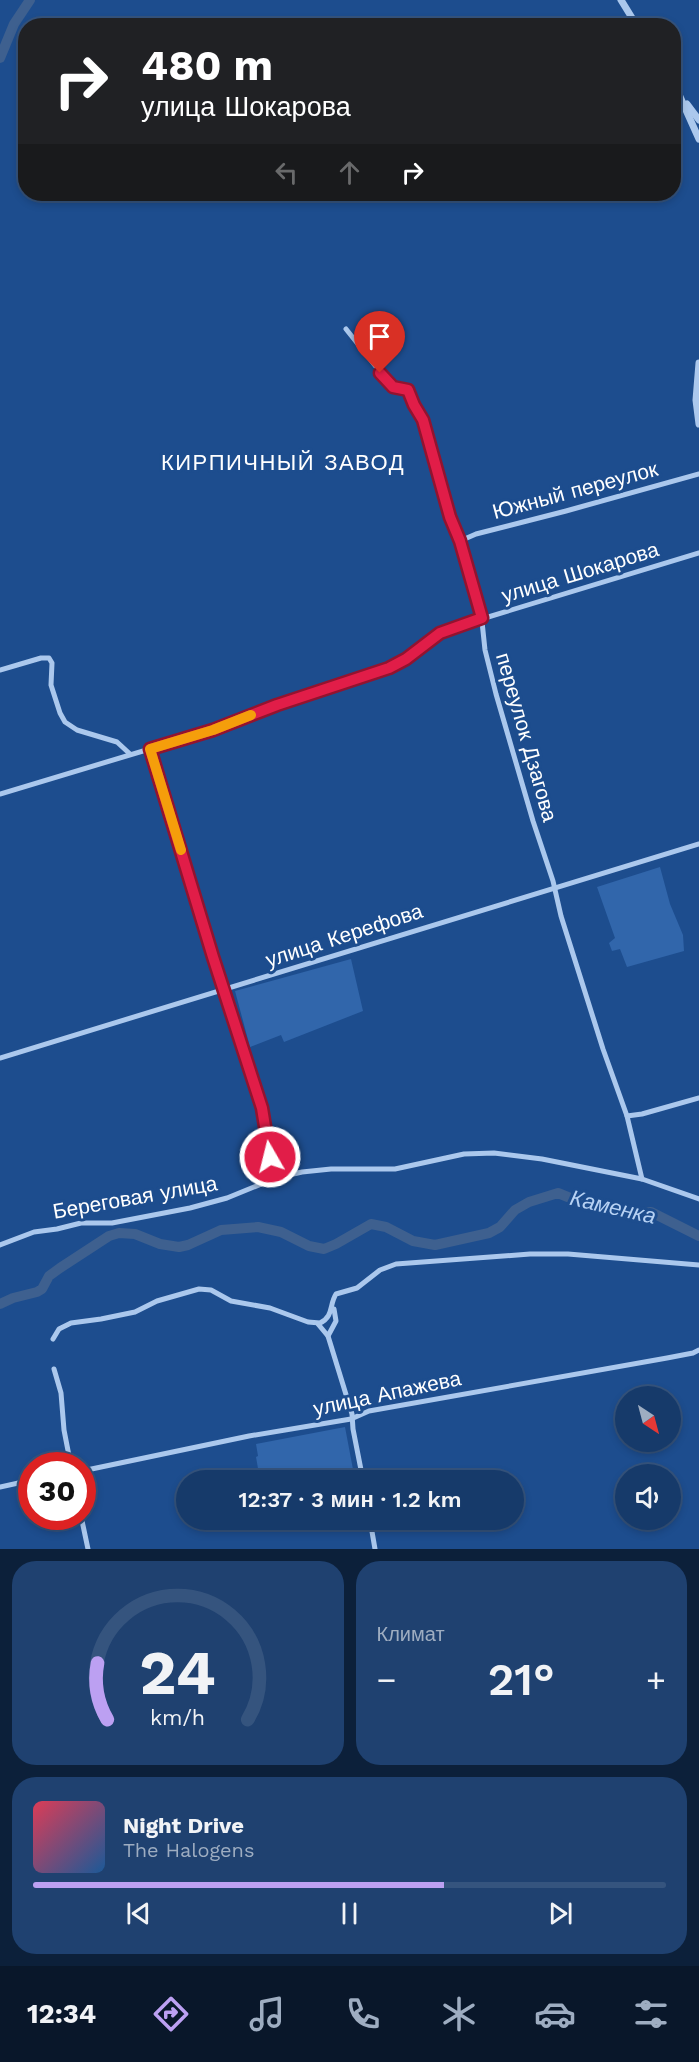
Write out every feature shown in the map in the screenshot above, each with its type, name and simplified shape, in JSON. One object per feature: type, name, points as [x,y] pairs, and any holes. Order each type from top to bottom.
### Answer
[{"type":"street","points":[[621,0],[632,18]]},
{"type":"street","points":[[681,95],[699,120]]},
{"type":"street","points":[[681,100],[699,139]]},
{"type":"street","name":"переулок Дзагова","points":[[346,330],[389,383],[397,388],[408,390],[423,420],[450,517],[460,541],[482,618],[485,650],[492,678],[561,916],[627,1116],[642,1179]]},
{"type":"street","points":[[699,363],[696,400],[699,424]]},
{"type":"street","name":"Южный переулок","points":[[460,541],[476,534],[566,512],[699,474]]},
{"type":"street","name":"улица Шокарова","points":[[0,794],[213,730],[277,705],[389,668],[406,659],[440,633],[482,618],[699,553]]},
{"type":"street","points":[[0,670],[41,658],[49,658],[52,663],[51,685],[65,722],[77,730],[117,742],[130,754]]},
{"type":"street","points":[[150,749],[262,1108],[276,1178]]},
{"type":"street","name":"улица Керефова","points":[[0,1058],[699,844]]},
{"type":"street","points":[[627,1116],[699,1098]]},
{"type":"street","name":"Береговая улица","points":[[0,1245],[34,1232],[81,1223],[112,1223],[190,1208],[227,1198],[276,1178],[319,1170],[395,1169],[450,1155],[482,1153],[541,1159],[642,1179],[699,1199]]},
{"type":"street","points":[[0,1239],[7,1242]]},
{"type":"street","points":[[328,1336],[336,1320],[333,1299],[336,1294],[357,1288],[380,1270],[396,1264],[568,1254],[699,1265]]},
{"type":"street","points":[[53,1339],[59,1329],[71,1323],[135,1312],[157,1301],[199,1289],[213,1290],[231,1301],[270,1308],[318,1324],[328,1336],[352,1414],[361,1470]]},
{"type":"street","points":[[318,1324],[328,1318],[333,1306]]},
{"type":"street","name":"улица Апажева","points":[[96,1468],[249,1436],[351,1419],[361,1413],[379,1409],[667,1358],[699,1350]]},
{"type":"street","points":[[54,1369],[61,1393],[68,1452]]},
{"type":"street","points":[[0,1487],[18,1483]]},
{"type":"street","points":[[84,1530],[88,1549]]},
{"type":"street","points":[[372,1530],[375,1549]]},
{"type":"shaded area","points":[[660,867],[670,904],[683,935],[684,951],[627,967],[620,949],[612,951],[609,943],[615,938],[597,887]]},
{"type":"shaded area","points":[[351,959],[363,1011],[284,1042],[281,1035],[250,1047],[235,991]]},
{"type":"shaded area","points":[[345,1427],[353,1470],[258,1470],[256,1444]]},
{"type":"waterway","points":[[0,58],[14,24],[30,0]]},
{"type":"waterway","name":"Каменка","points":[[0,1304],[37,1292],[42,1289],[49,1276],[60,1268],[109,1236],[119,1233],[135,1234],[160,1244],[179,1247],[221,1230],[258,1227],[281,1232],[309,1246],[324,1249],[371,1224],[386,1227],[413,1241],[435,1245],[489,1233],[500,1227],[515,1210],[529,1202],[558,1193],[585,1204],[629,1213],[651,1212],[699,1236]]},
{"type":"slow traffic","points":[[181,850],[150,749],[213,730],[251,715]]},
{"type":"district","name":"КИРПИЧНЫЙ ЗАВОД","points":[[283,462]]},
{"type":"route","points":[[270,1157],[262,1108],[245,1061],[150,749],[213,730],[277,705],[389,668],[406,659],[440,633],[482,618],[460,541],[450,517],[423,420],[408,390],[393,387],[380,373]]}]
